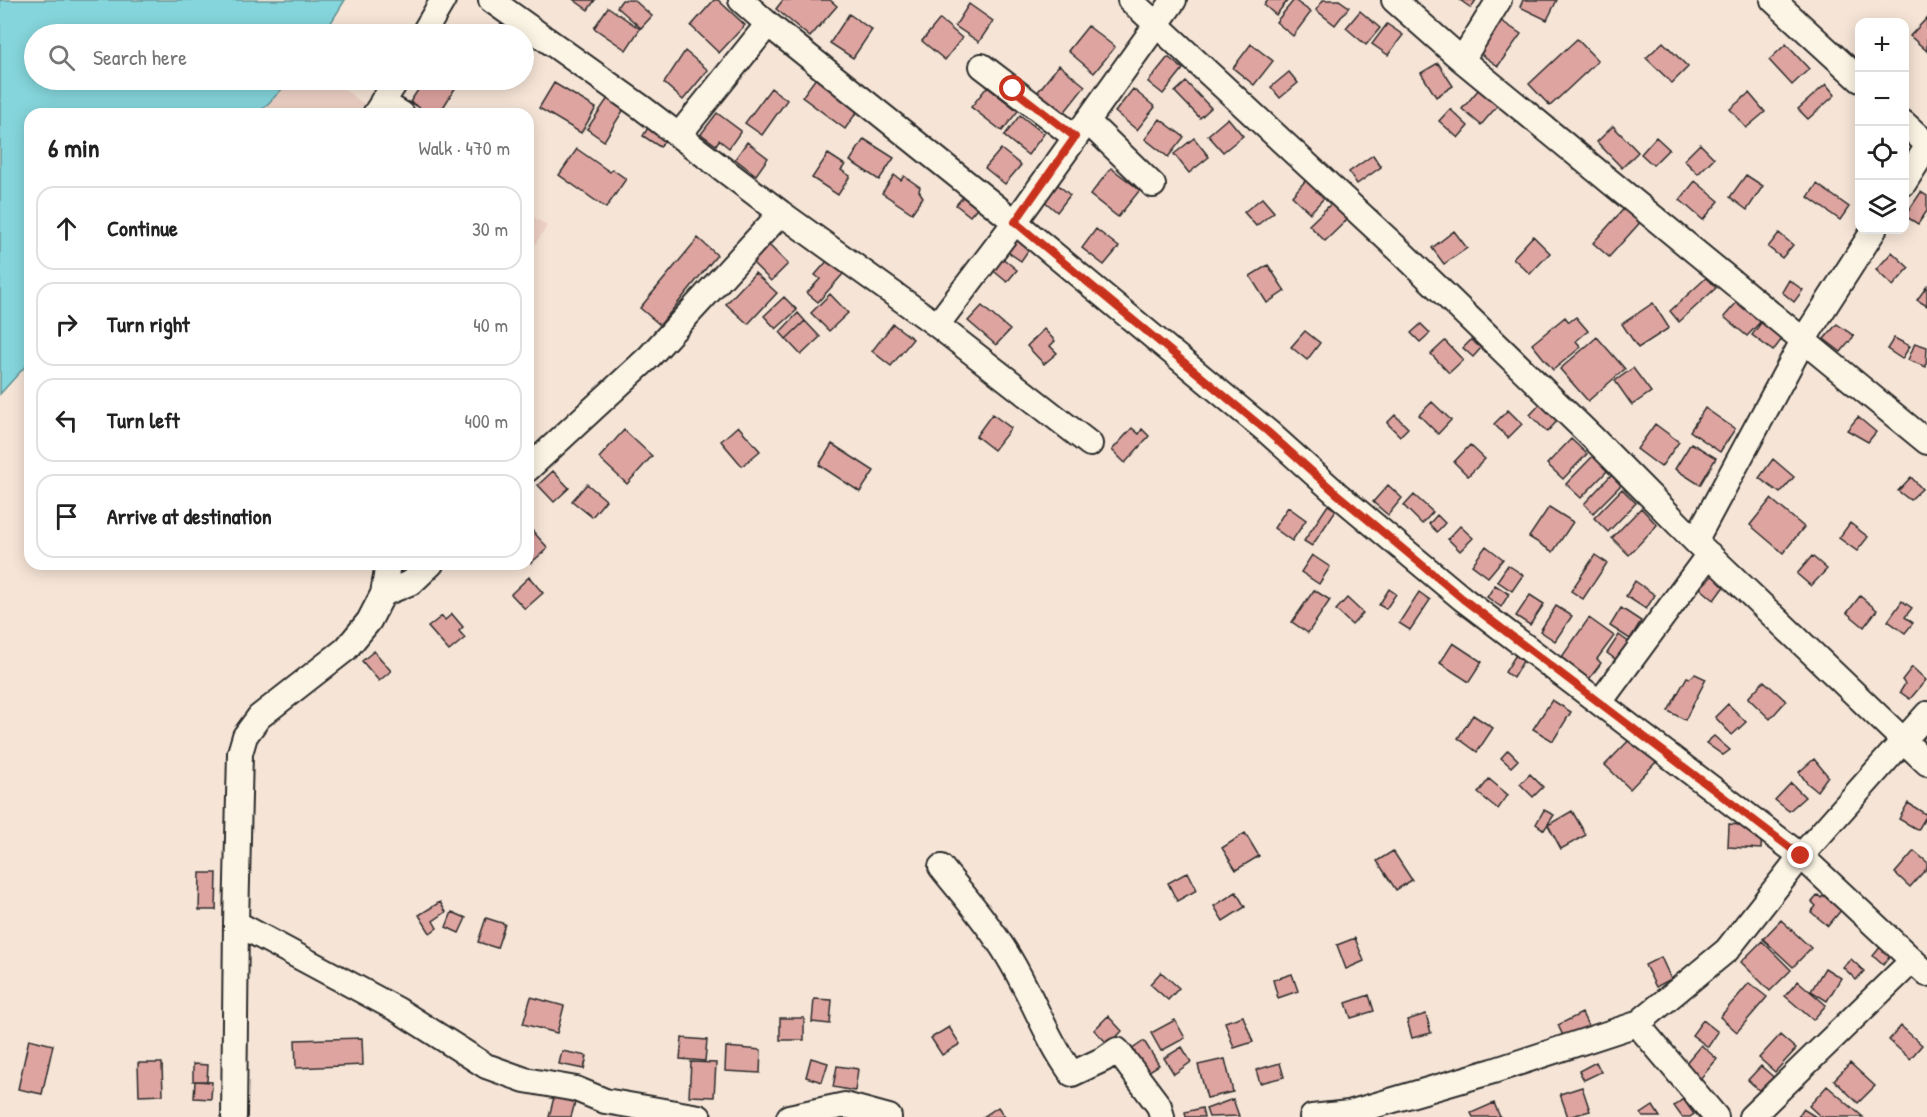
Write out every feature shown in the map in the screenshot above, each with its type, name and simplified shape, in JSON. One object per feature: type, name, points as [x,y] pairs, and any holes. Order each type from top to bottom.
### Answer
[{"type":"street","points":[[429,24],[443,0]]},
{"type":"street","points":[[491,0],[524,24]]},
{"type":"street","points":[[1130,0],[1398,249],[1702,547],[1927,763]]},
{"type":"street","points":[[937,325],[1015,222],[1174,0]]},
{"type":"street","points":[[1394,0],[1462,60],[1927,442]]},
{"type":"street","points":[[1462,60],[1499,0]]},
{"type":"street","points":[[1773,0],[1855,75]]},
{"type":"street","points":[[679,135],[756,8],[1268,432],[1337,494],[1455,593],[1801,856],[1919,967],[1751,1117]]},
{"type":"street","points":[[534,31],[937,325],[1090,444]]},
{"type":"street","points":[[982,66],[1081,129],[1153,185]]},
{"type":"street","points":[[387,108],[393,90]]},
{"type":"street","points":[[1907,180],[1927,146],[1908,126]]},
{"type":"street","points":[[534,463],[649,357],[781,213]]},
{"type":"street","points":[[1600,702],[1702,547],[1804,339],[1871,234]]},
{"type":"street","points":[[234,1117],[240,753],[245,736],[259,717],[346,649],[369,621],[383,594],[387,570]]},
{"type":"street","points":[[383,594],[412,582],[425,570]]},
{"type":"street","points":[[1312,1117],[1349,1115],[1637,1024],[1727,950],[1801,856],[1927,714]]},
{"type":"street","points":[[941,867],[979,914],[1008,957],[1055,1050],[1072,1074],[1104,1059],[1117,1050],[1160,1106],[1162,1117]]},
{"type":"street","points":[[236,923],[398,1010],[486,1066],[525,1080],[576,1089],[605,1101],[699,1117]]},
{"type":"street","points":[[1637,1024],[1716,1117]]},
{"type":"street","points":[[789,1117],[845,1105],[889,1117]]},
{"type":"shaded area","points":[[281,90],[345,90],[369,108],[264,108]]},
{"type":"shaded area","points":[[534,217],[547,226],[534,247]]},
{"type":"water","points":[[0,0],[345,0],[330,24],[24,24],[24,90],[281,90],[264,108],[24,108],[24,368],[0,394]]},
{"type":"building","points":[[574,0],[595,0],[588,10]]},
{"type":"building","points":[[622,0],[634,0],[652,16],[641,28],[617,7]]},
{"type":"building","points":[[714,0],[718,0],[745,25],[719,53],[691,26]]},
{"type":"building","points":[[783,0],[830,0],[837,6],[810,37],[776,9]]},
{"type":"building","points":[[1268,0],[1288,0],[1276,15],[1264,5]]},
{"type":"building","points":[[1294,0],[1311,12],[1293,36],[1276,22]]},
{"type":"building","points":[[1323,0],[1339,0],[1349,7],[1335,25],[1316,10]]},
{"type":"building","points":[[1460,0],[1476,0],[1471,8]]},
{"type":"building","points":[[1523,0],[1557,0],[1547,20],[1520,7]]},
{"type":"building","points":[[969,4],[993,21],[979,42],[955,26]]},
{"type":"building","points":[[608,7],[640,29],[626,50],[594,28]]},
{"type":"building","points":[[1360,11],[1380,28],[1366,45],[1346,28]]},
{"type":"building","points":[[849,14],[872,30],[853,58],[830,43]]},
{"type":"building","points":[[1927,18],[1927,51],[1910,36]]},
{"type":"building","points":[[940,19],[962,38],[945,60],[922,41]]},
{"type":"building","points":[[1500,20],[1521,34],[1498,66],[1478,52]]},
{"type":"building","points":[[1387,24],[1403,35],[1388,55],[1372,44]]},
{"type":"building","points":[[1088,26],[1115,47],[1094,73],[1068,51]]},
{"type":"building","points":[[1577,39],[1598,61],[1550,106],[1529,84]]},
{"type":"building","points":[[1663,42],[1688,67],[1672,83],[1646,58]]},
{"type":"building","points":[[1251,44],[1273,61],[1254,85],[1233,68]]},
{"type":"building","points":[[1786,44],[1809,69],[1792,85],[1769,60]]},
{"type":"building","points":[[685,51],[708,70],[683,100],[664,83]]},
{"type":"building","points":[[1168,57],[1183,69],[1163,94],[1148,82]]},
{"type":"building","points":[[1438,63],[1453,86],[1436,97],[1421,73]]},
{"type":"building","points":[[1059,65],[1085,86],[1063,114],[1037,93]]},
{"type":"building","points":[[1289,72],[1298,83],[1280,98],[1271,87]]},
{"type":"building","points":[[816,78],[859,109],[845,129],[802,97]]},
{"type":"building","points":[[1186,82],[1211,108],[1200,118],[1175,92]]},
{"type":"building","points":[[1485,82],[1504,98],[1481,125],[1462,109]]},
{"type":"building","points":[[554,83],[596,108],[581,133],[539,108]]},
{"type":"building","points":[[1826,84],[1835,95],[1808,119],[1798,109]]},
{"type":"building","points":[[987,87],[1018,111],[1002,131],[971,107]]},
{"type":"building","points":[[771,88],[787,100],[762,135],[745,123]]},
{"type":"building","points":[[1133,89],[1155,107],[1137,130],[1115,112]]},
{"type":"building","points":[[418,90],[454,90],[443,108],[420,108],[410,102]]},
{"type":"building","points":[[1749,93],[1765,112],[1746,128],[1730,109]]},
{"type":"building","points":[[610,95],[626,106],[604,141],[587,129]]},
{"type":"building","points":[[1450,109],[1468,126],[1458,138],[1439,121]]},
{"type":"building","points":[[717,113],[741,131],[729,148],[719,140],[716,145],[701,134]]},
{"type":"building","points":[[1020,115],[1044,134],[1028,155],[1004,136]]},
{"type":"building","points":[[1228,118],[1243,136],[1223,152],[1208,135]]},
{"type":"building","points":[[1160,119],[1184,137],[1168,157],[1145,139]]},
{"type":"building","points":[[652,121],[670,133],[660,147],[643,136]]},
{"type":"building","points":[[1613,126],[1638,152],[1622,168],[1597,142]]},
{"type":"building","points":[[1656,137],[1669,149],[1653,165],[1641,154]]},
{"type":"building","points":[[1194,138],[1209,157],[1189,173],[1174,154]]},
{"type":"building","points":[[864,139],[894,158],[879,180],[850,161]]},
{"type":"building","points":[[747,142],[768,158],[756,175],[735,159]]},
{"type":"building","points":[[1700,144],[1714,158],[1698,174],[1684,160]]},
{"type":"building","points":[[577,149],[610,172],[612,169],[626,179],[606,208],[559,175]]},
{"type":"building","points":[[1001,149],[1021,165],[1005,184],[985,168]]},
{"type":"building","points":[[828,154],[845,165],[841,170],[850,176],[838,195],[812,178]]},
{"type":"building","points":[[1373,155],[1381,167],[1357,184],[1349,172]]},
{"type":"building","points":[[1111,168],[1140,190],[1118,217],[1090,195]]},
{"type":"building","points":[[894,175],[901,180],[904,176],[920,187],[919,191],[923,197],[912,213],[882,193]]},
{"type":"building","points":[[1746,175],[1763,186],[1747,210],[1730,197]]},
{"type":"building","points":[[1306,180],[1325,197],[1310,213],[1292,196]]},
{"type":"building","points":[[1695,181],[1719,201],[1703,220],[1680,200]]},
{"type":"building","points":[[1056,183],[1070,195],[1057,212],[1043,200]]},
{"type":"building","points":[[1817,184],[1849,207],[1840,220],[1808,197]]},
{"type":"building","points":[[968,191],[982,202],[970,216],[956,205]]},
{"type":"building","points":[[1921,192],[1927,196],[1927,211],[1918,224],[1909,218],[1909,210]]},
{"type":"building","points":[[1262,198],[1274,212],[1256,226],[1244,212]]},
{"type":"building","points":[[1334,201],[1350,217],[1325,241],[1309,225]]},
{"type":"building","points":[[1629,203],[1645,217],[1609,257],[1593,243]]},
{"type":"building","points":[[1022,220],[1040,233],[1021,261],[1002,248]]},
{"type":"building","points":[[1096,229],[1119,247],[1104,265],[1082,248]]},
{"type":"building","points":[[1454,231],[1467,248],[1444,264],[1432,248]]},
{"type":"building","points":[[1779,233],[1793,245],[1782,258],[1768,247]]},
{"type":"building","points":[[1533,236],[1550,253],[1530,274],[1513,258]]},
{"type":"building","points":[[698,238],[717,255],[660,325],[640,308]]},
{"type":"building","points":[[767,243],[788,264],[771,281],[750,260]]},
{"type":"building","points":[[1892,252],[1909,268],[1893,286],[1876,270]]},
{"type":"building","points":[[1000,256],[1017,270],[1007,282],[990,268]]},
{"type":"building","points":[[828,260],[843,274],[818,302],[807,293],[820,279],[815,275]]},
{"type":"building","points":[[1268,265],[1285,291],[1267,303],[1250,276]]},
{"type":"building","points":[[755,273],[777,293],[748,324],[726,304]]},
{"type":"building","points":[[1707,277],[1716,288],[1679,322],[1670,311]]},
{"type":"building","points":[[1789,280],[1803,290],[1794,302],[1782,292]]},
{"type":"building","points":[[1927,286],[1927,306],[1917,300]]},
{"type":"building","points":[[830,294],[848,313],[829,331],[811,313]]},
{"type":"building","points":[[1743,295],[1766,316],[1747,336],[1724,317]]},
{"type":"building","points":[[784,297],[797,310],[776,329],[764,316]]},
{"type":"building","points":[[1653,303],[1669,328],[1638,348],[1622,324]]},
{"type":"building","points":[[982,306],[1010,330],[996,345],[968,321]]},
{"type":"building","points":[[798,313],[805,321],[786,339],[780,332]]},
{"type":"building","points":[[1766,316],[1787,332],[1773,351],[1752,335]]},
{"type":"building","points":[[1565,317],[1569,322],[1576,317],[1588,331],[1576,341],[1581,347],[1553,370],[1532,344]]},
{"type":"building","points":[[805,321],[820,337],[801,355],[786,339]]},
{"type":"building","points":[[893,324],[913,339],[891,366],[872,351]]},
{"type":"building","points":[[1421,324],[1430,333],[1420,342],[1411,333]]},
{"type":"building","points":[[1837,324],[1854,336],[1841,352],[1824,339]]},
{"type":"building","points":[[1044,329],[1055,341],[1050,346],[1057,353],[1044,364],[1027,346]]},
{"type":"building","points":[[1305,331],[1320,343],[1307,360],[1291,347]]},
{"type":"building","points":[[1597,337],[1625,369],[1588,401],[1560,369]]},
{"type":"building","points":[[1894,338],[1910,346],[1902,359],[1887,349]]},
{"type":"building","points":[[1471,340],[1481,348],[1473,357],[1463,348]]},
{"type":"building","points":[[1445,341],[1463,360],[1449,373],[1431,354]]},
{"type":"building","points":[[1915,343],[1927,347],[1926,367],[1908,360]]},
{"type":"building","points":[[1633,368],[1651,392],[1632,405],[1615,381]]},
{"type":"building","points":[[1432,402],[1451,420],[1438,434],[1419,415]]},
{"type":"building","points":[[1542,402],[1559,419],[1547,432],[1530,415]]},
{"type":"building","points":[[1705,408],[1735,429],[1720,452],[1690,431]]},
{"type":"building","points":[[1508,410],[1522,424],[1508,438],[1494,424]]},
{"type":"building","points":[[992,414],[1011,428],[994,450],[976,436]]},
{"type":"building","points":[[1395,415],[1408,428],[1400,436],[1387,423]]},
{"type":"building","points":[[1858,417],[1876,432],[1868,442],[1847,430]]},
{"type":"building","points":[[1655,424],[1679,442],[1661,467],[1637,449]]},
{"type":"building","points":[[738,426],[760,451],[742,466],[721,441]]},
{"type":"building","points":[[1132,428],[1139,434],[1142,429],[1149,436],[1125,463],[1112,450]]},
{"type":"building","points":[[624,430],[652,456],[627,484],[599,458]]},
{"type":"building","points":[[1571,439],[1587,454],[1563,479],[1547,464]]},
{"type":"building","points":[[1691,443],[1716,458],[1700,485],[1675,469]]},
{"type":"building","points":[[832,444],[874,471],[860,492],[819,465]]},
{"type":"building","points":[[1470,445],[1485,459],[1468,476],[1454,462]]},
{"type":"building","points":[[1593,456],[1608,470],[1581,498],[1566,484]]},
{"type":"building","points":[[1773,459],[1794,477],[1780,493],[1759,478]]},
{"type":"building","points":[[553,471],[569,488],[554,502],[538,485]]},
{"type":"building","points":[[1611,475],[1621,485],[1593,513],[1584,504]]},
{"type":"building","points":[[1911,477],[1922,489],[1910,500],[1898,491]]},
{"type":"building","points":[[587,484],[606,500],[592,517],[572,501]]},
{"type":"building","points":[[1388,485],[1402,498],[1388,515],[1373,502]]},
{"type":"building","points":[[1622,489],[1636,503],[1608,532],[1594,518]]},
{"type":"building","points":[[1414,495],[1433,512],[1422,524],[1404,506]]},
{"type":"building","points":[[1771,499],[1804,527],[1783,553],[1750,525]]},
{"type":"building","points":[[1328,505],[1336,510],[1312,546],[1304,541]]},
{"type":"building","points":[[1288,507],[1306,520],[1292,541],[1274,528]]},
{"type":"building","points":[[1549,507],[1573,522],[1553,552],[1529,537]]},
{"type":"building","points":[[1641,508],[1657,525],[1629,555],[1612,538]]},
{"type":"building","points":[[1437,515],[1445,523],[1437,532],[1429,524]]},
{"type":"building","points":[[1850,523],[1868,537],[1857,551],[1839,538]]},
{"type":"building","points":[[1460,526],[1473,538],[1460,551],[1448,539]]},
{"type":"building","points":[[534,533],[548,548],[534,560]]},
{"type":"building","points":[[1486,546],[1503,559],[1488,577],[1472,565]]},
{"type":"building","points":[[1312,555],[1330,567],[1319,584],[1301,572]]},
{"type":"building","points":[[1595,555],[1607,563],[1583,599],[1571,591]]},
{"type":"building","points":[[1812,556],[1827,569],[1811,586],[1797,574]]},
{"type":"building","points":[[1508,565],[1523,575],[1512,591],[1497,581]]},
{"type":"building","points":[[1714,574],[1725,585],[1714,600],[1700,588]]},
{"type":"building","points":[[529,577],[543,593],[525,609],[511,594]]},
{"type":"building","points":[[1635,581],[1655,595],[1646,609],[1626,596]]},
{"type":"building","points":[[1495,585],[1509,594],[1501,607],[1487,597]]},
{"type":"building","points":[[1389,589],[1396,594],[1386,609],[1379,605]]},
{"type":"building","points":[[1314,590],[1330,600],[1308,633],[1292,622]]},
{"type":"building","points":[[1419,592],[1430,600],[1410,630],[1399,623]]},
{"type":"building","points":[[1530,595],[1544,604],[1530,625],[1516,616]]},
{"type":"building","points":[[1860,596],[1877,610],[1864,627],[1847,613]]},
{"type":"building","points":[[1347,598],[1363,613],[1352,625],[1336,610]]},
{"type":"building","points":[[1902,601],[1912,608],[1905,617],[1913,623],[1905,633],[1888,621]]},
{"type":"building","points":[[1556,606],[1572,616],[1555,641],[1540,631]]},
{"type":"building","points":[[1621,608],[1641,621],[1630,639],[1610,626]]},
{"type":"building","points":[[452,614],[463,627],[459,631],[465,638],[449,651],[428,627],[442,616],[445,620]]},
{"type":"building","points":[[1589,618],[1614,636],[1597,659],[1601,663],[1587,682],[1559,661]]},
{"type":"building","points":[[1619,635],[1630,643],[1618,661],[1607,653]]},
{"type":"building","points":[[1453,643],[1482,662],[1469,682],[1440,663]]},
{"type":"building","points":[[374,651],[391,671],[379,681],[362,661]]},
{"type":"building","points":[[1517,653],[1525,658],[1513,678],[1505,672]]},
{"type":"building","points":[[1912,667],[1926,680],[1910,699],[1900,692],[1905,684],[1902,680]]},
{"type":"building","points":[[1695,674],[1706,679],[1685,720],[1668,711],[1687,677],[1690,678]]},
{"type":"building","points":[[1764,681],[1786,701],[1770,719],[1748,698]]},
{"type":"building","points":[[1552,700],[1571,712],[1553,741],[1533,729]]},
{"type":"building","points":[[1728,704],[1746,722],[1732,735],[1715,717]]},
{"type":"building","points":[[1473,715],[1493,728],[1477,752],[1458,738]]},
{"type":"building","points":[[1635,734],[1660,758],[1630,789],[1605,765]]},
{"type":"building","points":[[1714,736],[1730,750],[1723,755],[1706,743]]},
{"type":"building","points":[[1508,750],[1518,760],[1511,767],[1501,758]]},
{"type":"building","points":[[1814,759],[1828,776],[1817,791],[1799,772]]},
{"type":"building","points":[[1530,774],[1543,787],[1533,797],[1520,784]]},
{"type":"building","points":[[1489,779],[1508,795],[1498,809],[1478,793]]},
{"type":"building","points":[[1791,783],[1805,797],[1789,811],[1775,800]]},
{"type":"building","points":[[1908,803],[1927,815],[1918,830],[1899,819]]},
{"type":"building","points":[[1544,810],[1554,815],[1544,830],[1536,824]]},
{"type":"building","points":[[1572,811],[1586,835],[1561,849],[1548,825]]},
{"type":"building","points":[[1729,824],[1762,827],[1761,849],[1728,847]]},
{"type":"building","points":[[1245,833],[1259,856],[1236,870],[1222,848]]},
{"type":"building","points":[[1393,851],[1412,880],[1396,890],[1377,861]]},
{"type":"building","points":[[1914,851],[1927,862],[1927,868],[1910,887],[1895,873]]},
{"type":"building","points":[[1188,872],[1197,890],[1177,901],[1168,883]]},
{"type":"building","points":[[200,873],[217,873],[216,910],[199,910]]},
{"type":"building","points":[[1829,889],[1847,903],[1828,926],[1811,912],[1816,906],[1812,902],[1818,895],[1821,898]]},
{"type":"building","points":[[1236,892],[1245,907],[1223,921],[1214,906]]},
{"type":"building","points":[[440,902],[446,912],[433,921],[437,928],[430,933],[419,915]]},
{"type":"building","points":[[452,912],[466,918],[459,933],[446,927]]},
{"type":"building","points":[[486,918],[505,924],[497,948],[478,942]]},
{"type":"building","points":[[1781,920],[1811,948],[1793,967],[1763,939]]},
{"type":"building","points":[[1355,938],[1364,961],[1346,969],[1337,945]]},
{"type":"building","points":[[1762,941],[1791,970],[1770,991],[1741,962]]},
{"type":"building","points":[[1885,941],[1895,950],[1883,965],[1873,956]]},
{"type":"building","points":[[1661,957],[1671,979],[1656,987],[1645,965]]},
{"type":"building","points":[[1851,959],[1864,971],[1856,980],[1843,967]]},
{"type":"building","points":[[1825,968],[1841,978],[1827,1001],[1811,991]]},
{"type":"building","points":[[1161,972],[1179,988],[1168,1000],[1150,984]]},
{"type":"building","points":[[1292,974],[1298,991],[1278,998],[1273,980]]},
{"type":"building","points":[[1798,981],[1826,1005],[1813,1020],[1785,996]]},
{"type":"building","points":[[1749,983],[1767,997],[1737,1032],[1720,1017]]},
{"type":"building","points":[[1369,995],[1374,1011],[1351,1018],[1346,1003]]},
{"type":"building","points":[[531,997],[564,1006],[557,1033],[523,1024]]},
{"type":"building","points":[[814,999],[832,1000],[830,1024],[812,1022]]},
{"type":"building","points":[[1582,1013],[1591,1032],[1567,1044],[1558,1025]]},
{"type":"building","points":[[1426,1014],[1431,1033],[1412,1038],[1407,1020]]},
{"type":"building","points":[[1108,1016],[1122,1031],[1109,1045],[1094,1030]]},
{"type":"building","points":[[1243,1016],[1253,1042],[1234,1048],[1225,1022]]},
{"type":"building","points":[[780,1018],[804,1018],[804,1040],[780,1040]]},
{"type":"building","points":[[1175,1020],[1185,1038],[1161,1051],[1151,1033]]},
{"type":"building","points":[[1703,1020],[1718,1032],[1708,1047],[1692,1035]]},
{"type":"building","points":[[1901,1026],[1922,1045],[1910,1059],[1889,1040]]},
{"type":"building","points":[[949,1027],[960,1044],[942,1055],[931,1038]]},
{"type":"building","points":[[1780,1035],[1796,1049],[1775,1072],[1759,1058]]},
{"type":"building","points":[[362,1038],[363,1065],[296,1068],[295,1040]]},
{"type":"building","points":[[682,1038],[707,1040],[705,1061],[680,1059]]},
{"type":"building","points":[[29,1039],[53,1045],[42,1094],[18,1089]]},
{"type":"building","points":[[1144,1041],[1159,1065],[1143,1075],[1128,1052]]},
{"type":"building","points":[[1701,1045],[1717,1059],[1695,1085],[1679,1071]]},
{"type":"building","points":[[726,1047],[761,1050],[760,1073],[725,1071]]},
{"type":"building","points":[[1182,1047],[1191,1062],[1174,1074],[1164,1058]]},
{"type":"building","points":[[562,1051],[587,1056],[584,1069],[559,1064]]},
{"type":"building","points":[[811,1058],[828,1063],[822,1082],[806,1077]]},
{"type":"building","points":[[1225,1059],[1233,1092],[1207,1098],[1198,1065]]},
{"type":"building","points":[[691,1062],[716,1063],[714,1097],[689,1096]]},
{"type":"building","points":[[1596,1062],[1601,1072],[1584,1080],[1579,1071]]},
{"type":"building","points":[[138,1063],[162,1063],[163,1095],[139,1096]]},
{"type":"building","points":[[1280,1063],[1284,1077],[1260,1083],[1256,1070]]},
{"type":"building","points":[[1850,1063],[1875,1086],[1858,1103],[1834,1080]]},
{"type":"building","points":[[193,1064],[208,1065],[207,1081],[193,1081]]},
{"type":"building","points":[[837,1066],[858,1069],[855,1091],[833,1087]]},
{"type":"building","points":[[1761,1066],[1779,1082],[1765,1096],[1748,1080]]},
{"type":"building","points":[[195,1081],[212,1082],[211,1099],[194,1098]]},
{"type":"building","points":[[1827,1086],[1863,1117],[1821,1117],[1809,1106]]},
{"type":"building","points":[[1582,1087],[1590,1111],[1568,1117],[1560,1094]]},
{"type":"building","points":[[555,1093],[576,1099],[571,1117],[549,1117]]},
{"type":"building","points":[[1233,1099],[1239,1116],[1209,1117],[1206,1109]]},
{"type":"building","points":[[1683,1099],[1694,1114],[1690,1117],[1682,1117],[1674,1106]]},
{"type":"building","points":[[1494,1103],[1500,1117],[1473,1117],[1471,1113]]},
{"type":"building","points":[[1653,1106],[1660,1117],[1643,1117],[1641,1114]]},
{"type":"building","points":[[998,1107],[1005,1117],[983,1117]]},
{"type":"building","points":[[1202,1108],[1204,1117],[1186,1117],[1185,1112]]},
{"type":"building","points":[[1803,1109],[1816,1117],[1798,1117]]},
{"type":"route","points":[[1013,89],[1075,137],[1015,222],[1268,432],[1396,545],[1528,649],[1801,856]]}]
